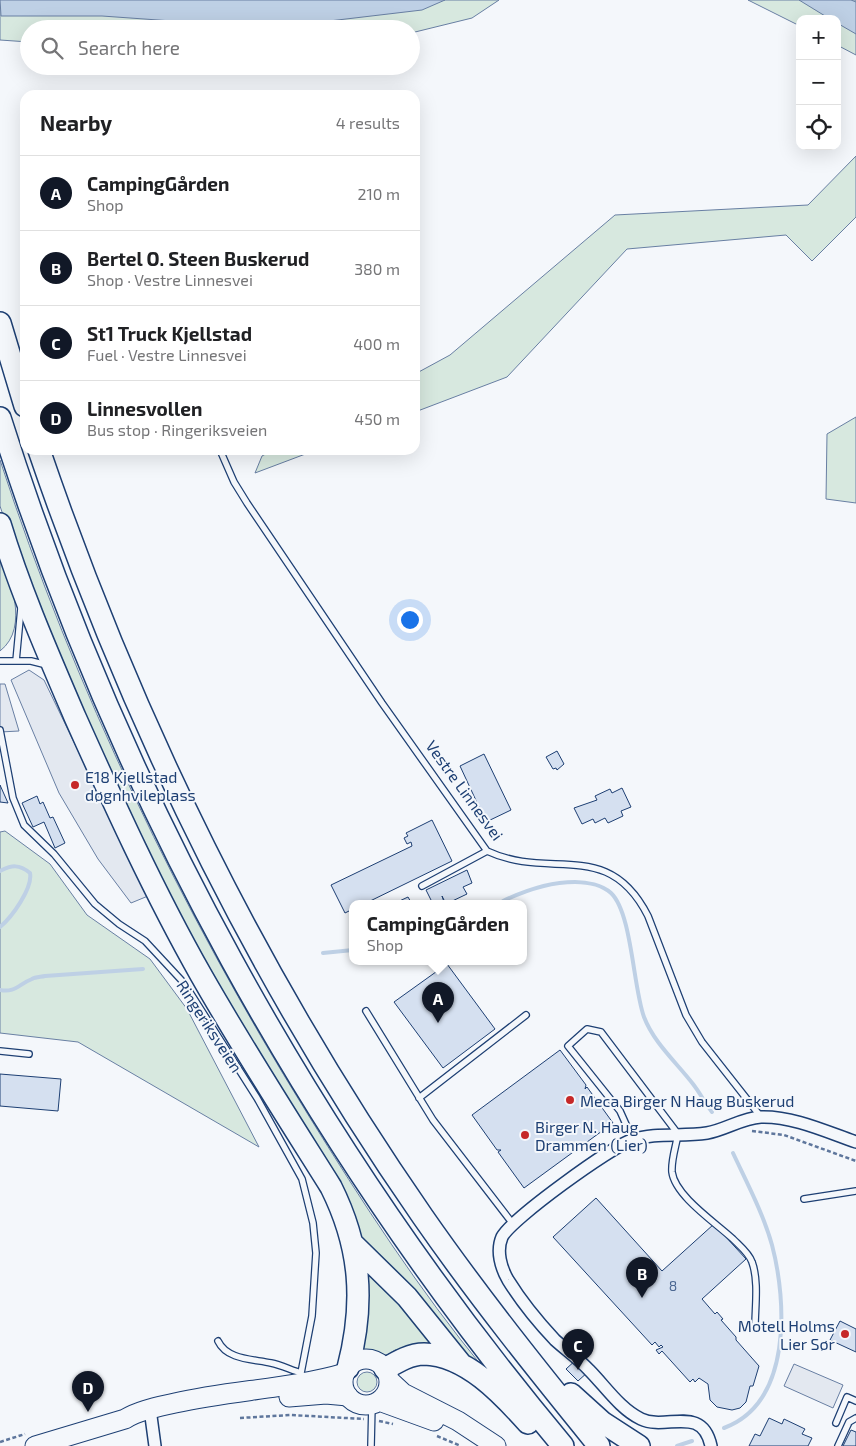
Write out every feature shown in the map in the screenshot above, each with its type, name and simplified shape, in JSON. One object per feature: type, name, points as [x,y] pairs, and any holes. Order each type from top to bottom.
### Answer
[{"type":"highway","points":[[0,323],[20,389]]},
{"type":"highway","points":[[0,418],[48,557],[96,679],[170,839],[232,959],[296,1070],[397,1227],[472,1330],[563,1446]]},
{"type":"highway","points":[[41,455],[122,670],[178,793],[227,892],[298,1021],[371,1139],[423,1217],[501,1324],[599,1446]]},
{"type":"highway","points":[[0,524],[22,588],[55,670],[100,773],[169,914],[210,990],[331,1187],[343,1210],[353,1244],[359,1290],[356,1326],[347,1370]]},
{"type":"highway","points":[[353,1244],[407,1297],[463,1366],[502,1396],[548,1446]]},
{"type":"highway","points":[[501,1324],[528,1342],[566,1388],[589,1411],[639,1446]]},
{"type":"highway","points":[[387,1375],[405,1358],[423,1354],[445,1358],[463,1366]]},
{"type":"main road","points":[[35,1446],[125,1419],[136,1412],[150,1413],[226,1394],[303,1384],[347,1370],[364,1359],[376,1361],[403,1393],[458,1421],[496,1446]]},
{"type":"main road","points":[[347,1370],[344,1385],[348,1396]]},
{"type":"main road","points":[[374,1408],[385,1395],[387,1375]]},
{"type":"main road","points":[[303,1384],[326,1394],[348,1396],[359,1404],[471,1431]]},
{"type":"street","points":[[709,1442],[700,1427],[689,1421],[646,1421],[619,1402],[588,1368],[555,1339],[508,1280],[501,1264],[499,1251],[502,1238],[513,1224],[609,1151],[632,1140],[708,1132],[761,1117],[796,1122],[856,1142]]},
{"type":"street","points":[[150,1413],[155,1446]]},
{"type":"lane","name":"Vestre Linnesvei","points":[[222,455],[234,482],[253,511],[382,703],[487,852],[511,860],[536,864],[596,867],[611,873],[629,887],[640,901],[648,916],[686,1015],[702,1042],[761,1117]]},
{"type":"lane","points":[[16,661],[22,588]]},
{"type":"lane","points":[[0,661],[38,662],[55,670]]},
{"type":"lane","name":"Ringeriksveien","points":[[0,730],[13,798],[24,825],[54,854],[95,904],[119,924],[145,941],[184,983],[258,1098],[290,1155],[307,1194],[316,1253],[312,1316],[303,1384]]},
{"type":"lane","points":[[422,886],[487,852]]},
{"type":"lane","points":[[366,1011],[447,1141],[513,1224]]},
{"type":"lane","points":[[419,1098],[526,1015]]},
{"type":"lane","points":[[632,1140],[620,1111],[568,1046],[587,1029],[601,1032],[678,1134],[672,1172],[677,1186],[698,1210],[713,1220],[741,1247],[752,1262],[755,1328]]},
{"type":"lane","points":[[0,1051],[29,1054]]},
{"type":"lane","points":[[804,1199],[856,1191]]},
{"type":"lane","points":[[218,1341],[221,1347],[232,1355],[274,1363],[303,1384]]},
{"type":"lane","points":[[836,1424],[848,1397],[856,1401]]},
{"type":"lane","points":[[371,1446],[374,1408]]},
{"type":"lane","points":[[838,1446],[849,1422],[856,1418]]},
{"type":"path","points":[[748,1120],[751,1131],[784,1135],[856,1161]]},
{"type":"path","points":[[240,1418],[374,1408]]},
{"type":"shaded area","points":[[0,0],[499,0],[472,18],[420,31],[420,20],[20,20],[20,41],[0,40]]},
{"type":"shaded area","points":[[748,0],[856,0],[856,55],[841,47],[841,15],[796,15],[796,24]]},
{"type":"shaded area","points":[[856,156],[856,217],[812,261],[786,235],[627,249],[507,377],[420,410],[420,371],[450,355],[615,215],[808,205]]},
{"type":"shaded area","points":[[856,417],[856,503],[826,499],[827,434]]},
{"type":"shaded area","points":[[264,455],[303,455],[255,473]]},
{"type":"shaded area","points":[[0,460],[62,630],[97,714],[134,796],[216,957],[260,1036],[370,1212],[437,1309],[485,1370],[482,1371],[365,1248],[217,990],[125,810],[9,533],[0,506]]},
{"type":"shaded area","points":[[0,545],[12,586],[16,615],[14,629],[9,641],[0,651]]},
{"type":"shaded area","name":"E18 Kjellstad døgnhvileplass","points":[[29,670],[44,680],[148,896],[131,903],[98,859],[59,793],[11,680]]},
{"type":"shaded area","points":[[0,684],[5,684],[19,731],[0,732]]},
{"type":"shaded area","points":[[5,831],[50,864],[87,915],[150,959],[187,1009],[259,1147],[78,1042],[0,1033],[0,832]]},
{"type":"shaded area","points":[[363,1265],[440,1348],[395,1350],[387,1355],[363,1351],[357,1353]]},
{"type":"shaded area","points":[[794,1364],[843,1385],[833,1408],[784,1386]]},
{"type":"shaded area","points":[[367,1372],[374,1375],[377,1382],[374,1389],[367,1392],[360,1389],[357,1382],[360,1375]]},
{"type":"water","points":[[0,0],[445,0],[422,10],[338,20],[158,20],[102,16],[1,16]]},
{"type":"water","points":[[799,0],[851,0],[856,2],[856,34],[841,25],[841,15],[823,15]]},
{"type":"building","points":[[557,751],[564,764],[557,770],[556,768],[553,769],[546,757]]},
{"type":"building","points":[[484,754],[511,810],[486,822],[460,766]]},
{"type":"building","points":[[0,785],[8,803],[0,802]]},
{"type":"building","points":[[622,788],[631,807],[621,811],[623,816],[608,823],[605,818],[595,823],[593,819],[582,824],[574,808],[597,800],[595,796],[610,789],[612,793]]},
{"type":"building","points":[[37,796],[40,804],[43,802],[50,818],[53,817],[65,843],[55,848],[44,822],[33,827],[22,803]]},
{"type":"building","points":[[432,820],[452,861],[372,900],[349,900],[349,911],[345,913],[331,885],[412,846],[411,842],[407,844],[404,838],[408,836],[406,833]]},
{"type":"building","points":[[467,870],[472,883],[463,887],[467,894],[454,900],[444,900],[442,896],[443,900],[431,900],[426,890]]},
{"type":"building","points":[[448,965],[495,1029],[443,1068],[394,1002]]},
{"type":"building","points":[[560,1050],[586,1085],[585,1089],[587,1087],[613,1123],[524,1188],[498,1152],[501,1150],[497,1150],[472,1115]]},
{"type":"building","points":[[0,1074],[61,1079],[58,1111],[0,1106]]},
{"type":"building","points":[[596,1198],[662,1271],[714,1224],[746,1259],[702,1299],[715,1314],[717,1312],[723,1319],[721,1320],[736,1337],[736,1340],[759,1366],[753,1386],[750,1386],[746,1402],[740,1408],[732,1410],[717,1407],[710,1400],[708,1384],[699,1378],[695,1382],[693,1379],[690,1382],[662,1351],[659,1354],[656,1350],[663,1347],[661,1345],[659,1347],[655,1342],[652,1345],[553,1237]]},
{"type":"building","name":"Motell Holms Lier Sør","points":[[840,1321],[856,1329],[856,1352],[830,1340]]},
{"type":"building","points":[[577,1359],[589,1371],[578,1381],[566,1369]]},
{"type":"building","points":[[769,1418],[782,1424],[784,1419],[805,1429],[802,1434],[812,1438],[808,1446],[749,1446],[755,1434],[760,1436]]},
{"type":"building","points":[[851,1430],[856,1432],[856,1446],[843,1446]]},
{"type":"waterway","points":[[0,871],[19,867],[30,873],[28,886],[21,902],[0,927]]},
{"type":"waterway","points":[[505,900],[538,887],[566,882],[594,884],[611,893],[618,903],[628,933],[640,1004],[648,1026],[659,1044],[693,1084],[712,1112]]},
{"type":"waterway","points":[[323,953],[349,950]]},
{"type":"waterway","points":[[0,990],[10,990],[33,978],[45,976],[143,969]]},
{"type":"waterway","points":[[724,1428],[746,1415],[762,1397],[773,1374],[779,1348],[781,1321],[777,1268],[772,1245],[759,1210],[733,1153]]},
{"type":"waterway","points":[[677,1446],[692,1441]]},
{"type":"place","name":"E18 Kjellstad døgnhvileplass","points":[[75,785]]},
{"type":"place","name":"CampingGården","points":[[438,1023]]},
{"type":"place","name":"Meca Birger N Haug Buskerud","points":[[570,1100]]},
{"type":"place","name":"Birger N. Haug Drammen (Lier)","points":[[525,1135]]},
{"type":"place","name":"Bertel O. Steen Buskerud","points":[[642,1298]]},
{"type":"place","name":"Motell Holms Lier Sør","points":[[845,1334]]},
{"type":"place","name":"St1 Truck Kjellstad","points":[[578,1370]]},
{"type":"place","name":"Linnesvollen","points":[[88,1412]]}]
